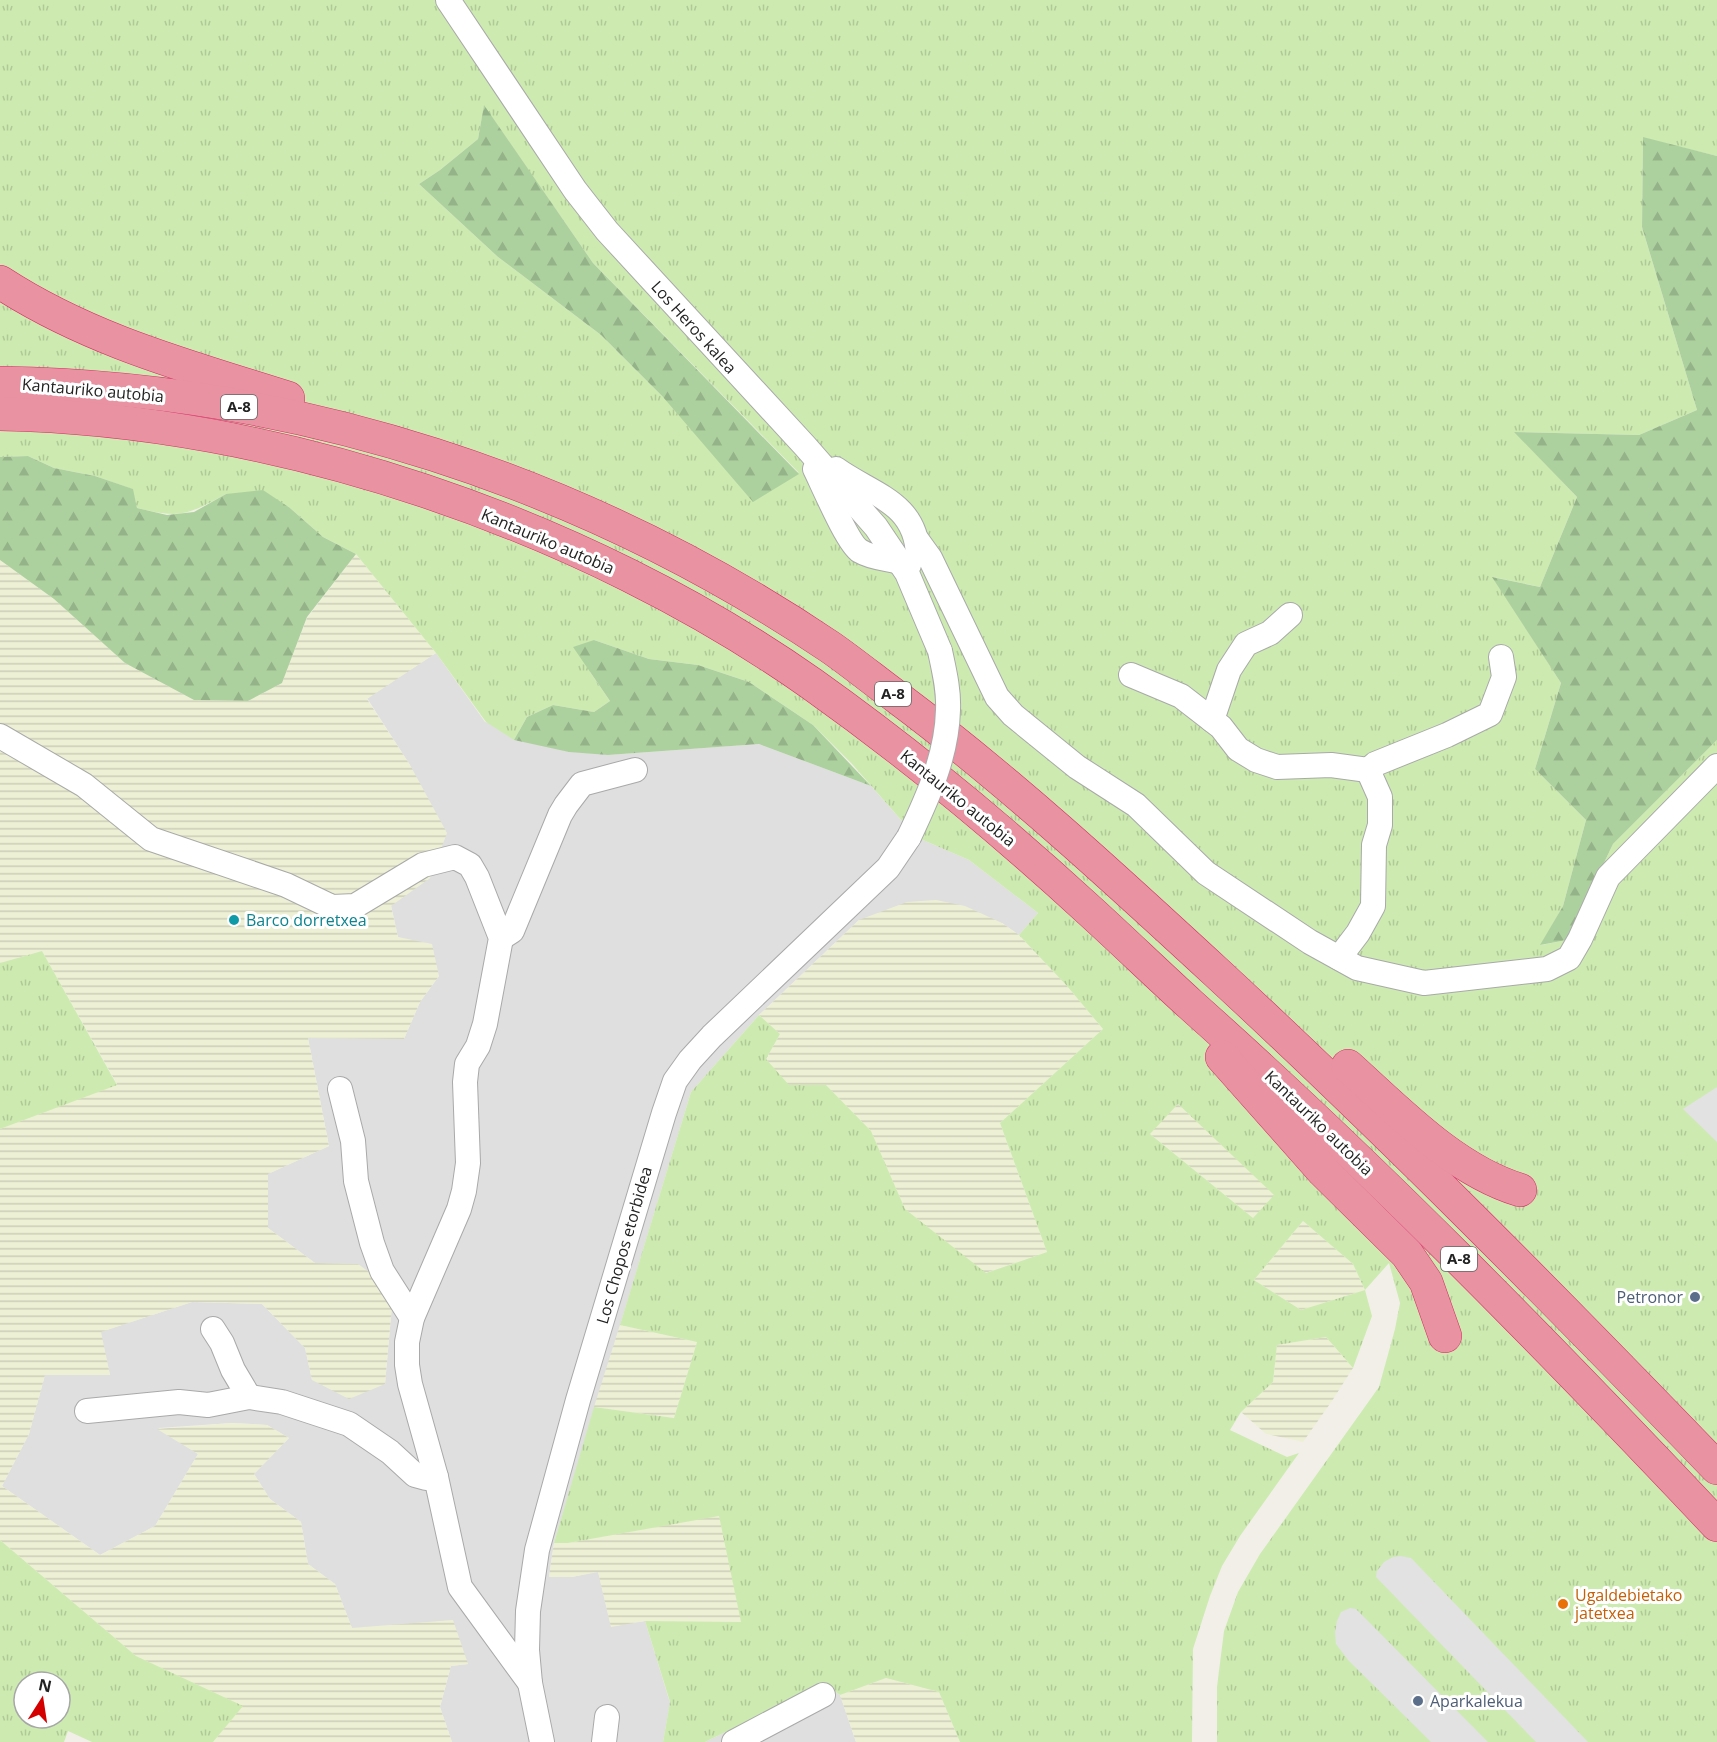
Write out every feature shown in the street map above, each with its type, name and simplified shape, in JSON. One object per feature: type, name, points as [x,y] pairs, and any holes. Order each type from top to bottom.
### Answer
[{"type":"highway","points":[[0,282],[31,302],[75,325],[139,350],[430,442],[471,466]]},
{"type":"highway","name":"Kantauriko autobia","points":[[0,383],[167,395],[255,409],[370,435],[471,466],[553,498],[662,547],[748,595],[833,649],[935,726],[1041,813],[1257,1010],[1458,1202],[1717,1468]]},
{"type":"highway","name":"Kantauriko autobia","points":[[0,414],[120,421],[199,433],[279,450],[356,471],[477,510],[596,560],[697,612],[810,683],[910,758],[1015,844],[1230,1038],[1430,1230],[1572,1373],[1717,1525]]},
{"type":"highway","points":[[0,429],[199,433]]},
{"type":"highway","points":[[1190,1004],[1210,1043],[1323,1171],[1407,1254],[1426,1282],[1445,1336]]},
{"type":"highway","points":[[1257,1010],[1302,1024],[1435,1143],[1471,1169],[1498,1183],[1520,1190]]},
{"type":"street","name":"Los Heros kalea","points":[[448,0],[575,190],[608,231],[805,446],[910,566],[952,605]]},
{"type":"street","points":[[805,446],[849,478],[886,498],[908,518],[997,696],[1013,715],[1077,767],[1136,805],[1206,873],[1310,942],[1357,968],[1424,982],[1547,969],[1569,958],[1608,877],[1717,766]]},
{"type":"street","points":[[805,446],[836,514],[863,562],[881,570],[918,596]]},
{"type":"street","points":[[886,498],[871,500],[859,507],[850,518],[853,541],[877,557],[910,566]]},
{"type":"street","points":[[917,540],[910,566],[918,596]]},
{"type":"street","name":"Los Chopos etorbidea","points":[[542,1742],[530,1683],[527,1650],[528,1611],[537,1550],[578,1400],[675,1081],[712,1036],[888,868],[909,837],[929,797],[944,743],[948,711],[947,686],[940,651],[918,596]]},
{"type":"street","points":[[1212,720],[1229,669],[1246,644],[1270,633],[1290,615]]},
{"type":"street","points":[[1131,675],[1181,696],[1221,728],[1238,749],[1256,760],[1277,767],[1330,765],[1368,770],[1375,764],[1448,735],[1490,714],[1504,677],[1501,657]]},
{"type":"street","points":[[0,736],[84,784],[151,839],[286,885],[332,907],[356,906],[423,865],[455,857],[470,865],[477,877],[501,938],[485,1024],[478,1046],[467,1064],[468,1163],[464,1191],[459,1209],[412,1318],[407,1342],[407,1365],[436,1477],[460,1587],[530,1683]]},
{"type":"street","points":[[501,938],[512,931],[560,815],[582,784],[635,770]]},
{"type":"street","points":[[1339,958],[1358,933],[1373,906],[1374,845],[1380,825],[1380,797],[1368,770]]},
{"type":"street","points":[[340,1089],[353,1141],[356,1181],[372,1243],[382,1270],[412,1318]]},
{"type":"street","points":[[213,1329],[249,1397]]},
{"type":"street","points":[[87,1411],[179,1402],[208,1405],[249,1397],[282,1402],[349,1424],[390,1452],[415,1475],[426,1478],[436,1477]]},
{"type":"street","points":[[734,1742],[823,1695]]},
{"type":"street","points":[[604,1742],[607,1717]]},
{"type":"shaded area","points":[[436,653],[485,722],[608,755],[759,744],[871,786],[916,837],[969,860],[1038,913],[1019,935],[1002,923],[859,920],[759,1015],[691,1092],[554,1543],[549,1577],[572,1577],[598,1571],[611,1626],[645,1621],[670,1703],[663,1742],[452,1742],[440,1707],[451,1666],[468,1664],[352,1628],[335,1584],[308,1564],[301,1522],[270,1499],[254,1474],[289,1438],[267,1425],[232,1423],[158,1428],[198,1454],[155,1526],[100,1555],[2,1486],[29,1434],[45,1375],[110,1375],[100,1332],[192,1302],[262,1304],[305,1348],[312,1380],[385,1384],[392,1305],[358,1264],[315,1263],[268,1228],[268,1174],[329,1146],[308,1038],[404,1039],[420,1002],[439,976],[398,937],[391,905],[430,878],[410,765],[367,698]]},
{"type":"shaded area","points":[[1717,1087],[1717,1142],[1683,1109]]},
{"type":"shaded area","points":[[1401,1556],[1411,1558],[1588,1742],[1536,1742],[1376,1577],[1377,1571],[1384,1562]]},
{"type":"shaded area","name":"Aparkalekua","points":[[1350,1608],[1356,1609],[1488,1742],[1431,1742],[1348,1660],[1336,1644],[1337,1621],[1341,1612]]},
{"type":"shaded area","points":[[824,1684],[840,1695],[856,1742],[705,1742]]},
{"type":"green space","points":[[0,0],[1717,0],[1717,156],[1643,138],[1642,227],[1697,410],[1639,435],[1515,432],[1577,497],[1540,587],[1493,577],[1561,683],[1535,769],[1586,820],[1563,906],[1541,945],[1567,940],[1613,844],[1717,740],[1717,1742],[1217,1742],[1217,1687],[1224,1631],[1238,1592],[1260,1554],[1379,1387],[1400,1303],[1389,1263],[1365,1290],[1372,1316],[1353,1368],[1326,1337],[1277,1345],[1273,1382],[1241,1412],[1230,1430],[1287,1457],[1299,1453],[1240,1536],[1222,1566],[1210,1596],[1193,1649],[1192,1742],[960,1742],[939,1692],[886,1678],[840,1695],[824,1684],[705,1742],[663,1742],[670,1702],[645,1621],[741,1622],[719,1516],[568,1543],[554,1543],[594,1407],[674,1418],[697,1342],[620,1325],[691,1092],[759,1015],[780,1034],[766,1059],[789,1085],[826,1085],[871,1131],[905,1209],[986,1273],[1047,1252],[1000,1123],[1103,1029],[1067,986],[1019,935],[1038,913],[969,860],[916,837],[852,764],[813,725],[749,682],[698,665],[649,659],[594,640],[590,672],[610,701],[594,712],[553,705],[527,717],[514,740],[486,722],[436,653],[356,554],[323,537],[290,508],[226,494],[192,511],[174,514],[152,511],[137,508],[132,489],[95,476],[54,468],[28,456],[0,457]],"holes":[[[484,106],[593,263],[799,473],[663,397],[601,335],[498,257],[419,184],[478,139]],[[1178,1104],[1274,1195],[1253,1218],[1150,1134]],[[1303,1221],[1353,1264],[1365,1290],[1301,1310],[1254,1280]]]},
{"type":"green space","points":[[484,105],[593,263],[799,474],[753,502],[663,397],[601,335],[498,257],[419,184],[478,139]]},
{"type":"green space","points":[[1643,137],[1717,156],[1717,740],[1613,844],[1567,940],[1540,945],[1563,906],[1586,820],[1535,769],[1561,683],[1492,577],[1540,587],[1577,497],[1514,432],[1639,435],[1697,410],[1642,227]]},
{"type":"green space","points":[[28,456],[54,468],[95,476],[133,489],[137,508],[167,515],[194,512],[226,494],[263,490],[290,508],[323,537],[356,554],[307,617],[282,683],[248,701],[194,700],[125,663],[54,599],[0,560],[0,457]]},
{"type":"green space","points":[[356,554],[436,653],[367,699],[410,765],[447,833],[430,878],[391,906],[398,937],[432,944],[439,976],[420,1002],[404,1039],[308,1038],[329,1146],[268,1174],[268,1228],[315,1263],[358,1264],[383,1282],[392,1305],[385,1384],[349,1399],[312,1380],[305,1348],[262,1304],[192,1302],[101,1332],[110,1375],[45,1375],[29,1434],[2,1486],[100,1555],[155,1526],[198,1454],[157,1429],[232,1423],[267,1425],[289,1438],[254,1474],[270,1499],[301,1522],[308,1564],[335,1584],[352,1628],[453,1620],[468,1664],[451,1666],[440,1707],[452,1742],[213,1742],[242,1706],[136,1656],[0,1540],[0,1129],[117,1084],[42,951],[0,963],[0,560],[54,599],[125,663],[194,700],[248,701],[282,683],[307,618]]},
{"type":"green space","points":[[594,640],[649,659],[698,665],[749,682],[813,725],[871,786],[759,744],[608,755],[569,752],[514,740],[527,717],[553,705],[594,712],[610,701],[573,647]]},
{"type":"green space","points":[[936,900],[965,906],[1002,923],[1019,935],[1067,986],[1103,1029],[1000,1123],[1047,1252],[985,1273],[905,1209],[871,1131],[826,1085],[789,1086],[766,1059],[780,1034],[759,1015],[859,920],[907,902]]},
{"type":"green space","points":[[42,951],[117,1085],[0,1129],[0,963]]},
{"type":"green space","points":[[1178,1104],[1275,1195],[1253,1218],[1149,1133]]},
{"type":"green space","points":[[1303,1221],[1353,1264],[1365,1290],[1301,1310],[1254,1280]]},
{"type":"green space","points":[[620,1325],[697,1342],[674,1418],[594,1407]]},
{"type":"green space","points":[[1326,1337],[1353,1368],[1303,1442],[1266,1434],[1241,1412],[1273,1382],[1277,1345]]},
{"type":"green space","points":[[719,1515],[742,1623],[645,1621],[611,1627],[598,1572],[572,1577],[549,1577],[554,1543],[568,1543]]},
{"type":"green space","points":[[0,1540],[136,1656],[243,1706],[213,1742],[92,1742],[68,1731],[64,1742],[0,1742]]},
{"type":"green space","points":[[886,1678],[939,1692],[960,1742],[856,1742],[840,1695]]},
{"type":"place","name":"Barco dorretxea","points":[[234,920]]},
{"type":"place","name":"Petronor","points":[[1695,1297]]},
{"type":"place","name":"Ugaldebietako jatetxea","points":[[1563,1604]]},
{"type":"place","name":"Aparkalekua","points":[[1418,1701]]}]
